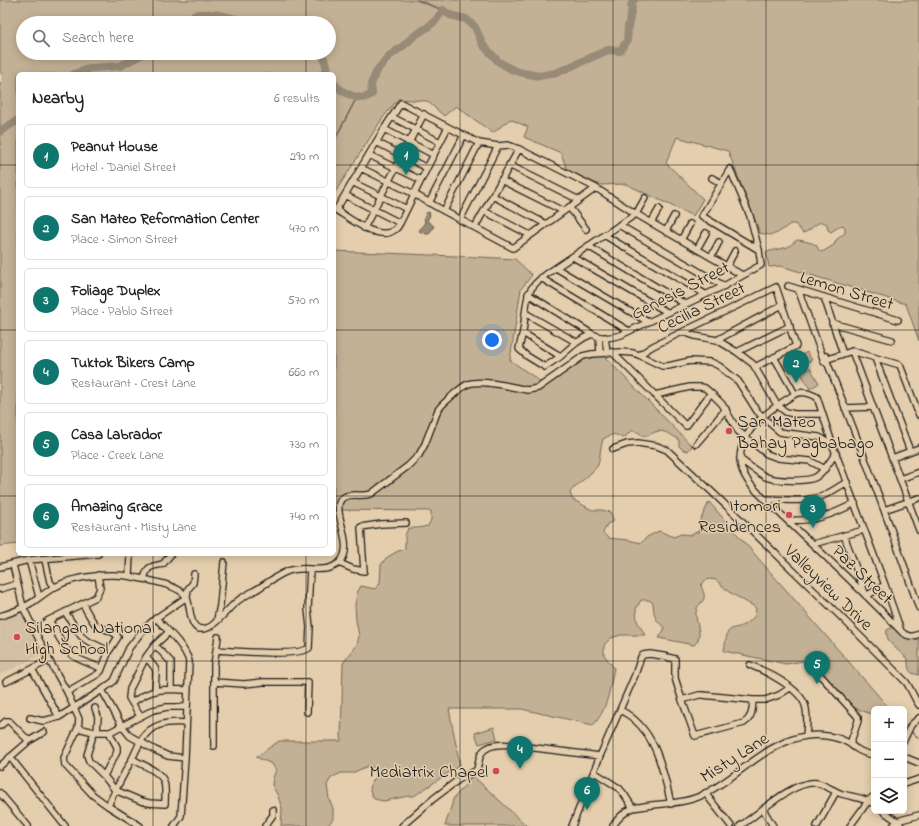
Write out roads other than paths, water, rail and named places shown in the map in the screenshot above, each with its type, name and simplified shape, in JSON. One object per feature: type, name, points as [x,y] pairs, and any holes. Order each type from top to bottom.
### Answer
[{"type":"street","name":"Genesis Street","points":[[400,223],[393,231],[381,233],[364,228],[336,210],[401,103],[479,143],[498,146],[508,145],[519,149],[596,188],[636,214],[742,275],[724,286],[667,312],[621,336],[599,337],[592,334],[528,294]]},
{"type":"street","points":[[364,228],[424,114]]},
{"type":"street","points":[[392,117],[440,142]]},
{"type":"street","points":[[344,195],[400,223],[448,127]]},
{"type":"street","points":[[384,129],[434,155]]},
{"type":"street","points":[[429,203],[464,135]]},
{"type":"street","points":[[376,142],[427,168]]},
{"type":"street","points":[[444,211],[479,143]]},
{"type":"street","points":[[460,220],[498,146]]},
{"type":"street","points":[[475,227],[519,149]]},
{"type":"street","points":[[369,155],[421,180]]},
{"type":"street","points":[[509,166],[579,200]]},
{"type":"street","points":[[361,168],[414,194],[513,248],[596,188]]},
{"type":"street","points":[[742,275],[761,265],[759,250],[750,216],[730,169],[702,216],[759,250]]},
{"type":"street","points":[[712,178],[722,183]]},
{"type":"street","points":[[501,180],[563,212]]},
{"type":"street","points":[[352,182],[407,209]]},
{"type":"street","points":[[493,196],[546,224]]},
{"type":"street","points":[[592,334],[576,342],[545,367],[526,356],[519,349],[523,332],[528,294],[532,288],[541,278],[636,214],[645,198]]},
{"type":"street","points":[[569,207],[586,229]]},
{"type":"street","points":[[652,223],[659,209]]},
{"type":"street","points":[[484,211],[530,235]]},
{"type":"street","points":[[666,231],[674,216]]},
{"type":"street","points":[[681,240],[690,224]]},
{"type":"street","points":[[620,225],[724,286]]},
{"type":"street","points":[[697,249],[706,233]]},
{"type":"street","points":[[604,235],[705,294]]},
{"type":"street","points":[[711,257],[719,242]]},
{"type":"street","points":[[588,246],[685,304]]},
{"type":"street","points":[[727,266],[735,251]]},
{"type":"street","points":[[573,257],[667,312]]},
{"type":"street","points":[[556,268],[648,322]]},
{"type":"street","points":[[541,278],[629,331]]},
{"type":"street","name":"Lemon Street","points":[[788,286],[898,320]]},
{"type":"street","name":"Cecilia Street","points":[[639,355],[653,346],[776,287],[782,305]]},
{"type":"street","points":[[798,289],[884,510],[919,608]]},
{"type":"street","points":[[824,297],[843,354]]},
{"type":"street","points":[[717,340],[782,305],[796,346],[755,367]]},
{"type":"street","points":[[525,313],[576,342]]},
{"type":"street","points":[[832,323],[892,340]]},
{"type":"street","points":[[737,352],[790,326]]},
{"type":"street","points":[[523,332],[560,356]]},
{"type":"street","points":[[683,332],[717,340],[737,352],[755,367],[777,405],[789,413],[823,414]]},
{"type":"street","points":[[599,337],[600,353]]},
{"type":"street","points":[[605,337],[610,352],[686,426],[712,393]]},
{"type":"street","points":[[194,574],[193,583],[188,589],[187,597],[193,623],[196,627],[201,629],[207,628],[241,598],[279,575],[297,568],[329,568],[339,562],[345,555],[346,545],[339,505],[342,498],[356,495],[366,496],[371,494],[408,466],[419,455],[425,444],[438,410],[461,389],[467,384],[482,382],[526,390],[533,389],[583,356],[610,352],[627,352],[639,355],[662,366],[668,366],[690,360],[706,361],[715,364],[738,381],[754,408],[762,417],[782,433],[819,437],[833,446]]},
{"type":"street","points":[[826,360],[852,352],[900,365],[919,415]]},
{"type":"street","points":[[852,352],[918,526]]},
{"type":"street","points":[[774,357],[795,394]]},
{"type":"street","points":[[875,358],[910,451]]},
{"type":"street","points":[[655,395],[690,386],[701,387],[712,393],[726,409],[736,427],[767,454],[785,459],[810,461],[825,469]]},
{"type":"street","points":[[836,453],[825,469],[818,475],[808,479],[799,480],[769,478],[740,459],[746,437],[762,417],[777,405],[795,394],[801,392],[817,397],[833,446],[836,453],[855,503],[901,631],[905,635],[911,637],[919,634]]},
{"type":"street","points":[[845,408],[873,407]]},
{"type":"street","points":[[696,444],[726,409]]},
{"type":"street","name":"Valleyview Drive","points":[[613,449],[627,444],[638,443],[657,446],[667,450],[836,612],[906,682],[911,688],[915,700],[919,705]]},
{"type":"street","points":[[892,458],[919,448]]},
{"type":"street","name":"Paz Street","points":[[740,459],[742,469],[747,480],[901,631]]},
{"type":"street","points":[[900,479],[919,472]]},
{"type":"street","points":[[764,498],[800,500],[816,498],[825,495],[847,482]]},
{"type":"street","points":[[884,510],[919,498]]},
{"type":"street","points":[[787,520],[801,521],[826,517],[855,503]]},
{"type":"street","points":[[339,562],[353,569],[364,571],[361,527],[380,524],[406,523]]},
{"type":"street","points":[[813,544],[864,530]]},
{"type":"street","points":[[844,535],[866,596],[885,585]]},
{"type":"street","points":[[0,567],[29,560],[45,560],[80,556]]},
{"type":"street","points":[[129,576],[130,556]]},
{"type":"street","points":[[144,579],[147,570],[152,566],[163,564],[169,556]]},
{"type":"street","points":[[29,560],[39,597]]},
{"type":"street","points":[[45,560],[50,582],[54,587]]},
{"type":"street","points":[[217,620],[221,598],[224,562]]},
{"type":"street","points":[[12,565],[23,607],[79,718],[78,728],[64,758],[65,765],[93,795],[140,826]]},
{"type":"street","points":[[217,650],[288,653],[306,650],[309,648],[310,627],[308,609],[310,569]]},
{"type":"street","points":[[34,630],[49,620],[96,597],[100,588],[98,576]]},
{"type":"street","points":[[0,616],[23,607],[54,587],[66,582],[98,576],[129,576],[144,579],[173,587],[187,597]]},
{"type":"street","points":[[0,589],[17,584]]},
{"type":"street","points":[[30,718],[43,721],[59,717],[114,681],[129,648],[144,630],[156,618],[187,597]]},
{"type":"street","points":[[67,692],[98,674],[109,651],[118,637],[115,633],[97,626],[83,604]]},
{"type":"street","points":[[65,612],[81,636],[109,651]]},
{"type":"street","points":[[156,618],[184,650],[189,661],[181,816],[174,826]]},
{"type":"street","points":[[49,620],[62,642],[73,656],[102,668]]},
{"type":"street","points":[[140,716],[129,698],[130,689],[146,657],[155,645],[169,632]]},
{"type":"street","points":[[214,746],[214,665],[218,637]]},
{"type":"street","points":[[155,645],[171,662],[171,689]]},
{"type":"street","points":[[572,826],[643,655],[663,656],[675,659],[675,678],[695,736],[744,723],[751,717],[753,700]]},
{"type":"street","points":[[146,657],[155,668],[155,691]]},
{"type":"street","points":[[6,682],[49,660]]},
{"type":"street","points":[[750,665],[766,672],[790,688],[804,702],[807,714],[806,736]]},
{"type":"street","points":[[811,665],[858,717],[857,725],[850,744]]},
{"type":"street","points":[[32,669],[59,717]]},
{"type":"street","points":[[214,682],[244,684],[263,682],[308,682],[307,712]]},
{"type":"street","points":[[682,700],[702,695],[765,700],[779,695],[790,688]]},
{"type":"street","points":[[132,703],[142,696],[155,691],[171,689],[188,690]]},
{"type":"street","points":[[102,690],[122,726],[130,736],[168,756],[185,758]]},
{"type":"street","points":[[78,728],[96,732],[110,732],[153,710],[168,707],[187,707]]},
{"type":"street","points":[[95,708],[98,717],[96,732],[87,755],[91,764],[104,776],[115,790],[149,804],[165,804],[165,783],[161,777],[132,759]]},
{"type":"street","points":[[620,710],[634,718],[645,730],[650,739],[662,767],[671,804]]},
{"type":"street","points":[[907,732],[911,725],[919,718]]},
{"type":"street","points":[[0,726],[6,721],[9,721],[29,741]]},
{"type":"street","points":[[108,806],[140,742],[149,731],[165,723],[186,723]]},
{"type":"street","points":[[0,766],[29,741],[44,732]]},
{"type":"street","points":[[104,776],[117,751],[117,747],[110,732]]},
{"type":"street","name":"Misty Lane","points":[[633,808],[683,802],[705,793],[715,788],[778,745],[796,738],[806,736],[832,737],[850,744],[861,752],[871,754]]},
{"type":"street","points":[[402,826],[458,780],[477,770],[483,752],[491,747],[511,745],[600,756]]},
{"type":"street","points":[[10,757],[66,826]]},
{"type":"street","points":[[907,757],[919,763]]},
{"type":"street","points":[[594,772],[619,788],[633,808],[624,814],[612,826]]},
{"type":"street","points":[[907,783],[919,779]]},
{"type":"street","points":[[740,826],[764,810],[773,801],[794,789],[806,784],[817,783],[836,792],[871,802],[850,826]]},
{"type":"street","points":[[817,826],[836,792]]},
{"type":"street","points":[[0,793],[28,826]]},
{"type":"street","points":[[705,793],[731,826]]},
{"type":"street","points":[[265,826],[273,815],[274,810]]},
{"type":"street","points":[[764,810],[773,826]]},
{"type":"street","points":[[887,814],[899,824]]},
{"type":"street","points":[[893,826],[919,815]]},
{"type":"waterway","points":[[417,0],[443,10]]},
{"type":"waterway","points":[[336,86],[353,96],[362,98],[368,97],[372,94],[371,84],[378,69],[389,56],[428,27],[436,20],[443,10],[450,15],[466,19],[475,27],[483,45],[499,62],[513,70],[539,76],[556,73],[608,50],[620,51],[627,41],[632,8],[631,6],[634,0]]},
{"type":"waterway","points":[[193,16],[201,14],[222,16]]},
{"type":"waterway","points":[[80,72],[91,68],[120,66],[132,60]]},
{"type":"waterway","points":[[324,60],[328,72]]},
{"type":"waterway","points":[[320,72],[327,67]]},
{"type":"waterway","points":[[336,137],[357,97]]},
{"type":"waterway","points":[[0,132],[16,121]]},
{"type":"waterway","points":[[910,731],[919,738]]},
{"type":"place","name":"Peanut House","points":[[406,175]]},
{"type":"place","name":"San Mateo Reformation Center","points":[[796,383]]},
{"type":"place","name":"San Mateo Bahay Pagbabago","points":[[729,431]]},
{"type":"place","name":"Itomori Residences","points":[[789,515]]},
{"type":"place","name":"Foliage Duplex","points":[[813,528]]},
{"type":"place","name":"Silangan National High School","points":[[17,637]]},
{"type":"place","name":"Casa Labrador","points":[[817,684]]},
{"type":"place","name":"Tuktok Bikers Camp","points":[[520,769]]},
{"type":"place","name":"Mediatrix Chapel","points":[[496,771]]},
{"type":"place","name":"Amazing Grace","points":[[587,810]]}]
